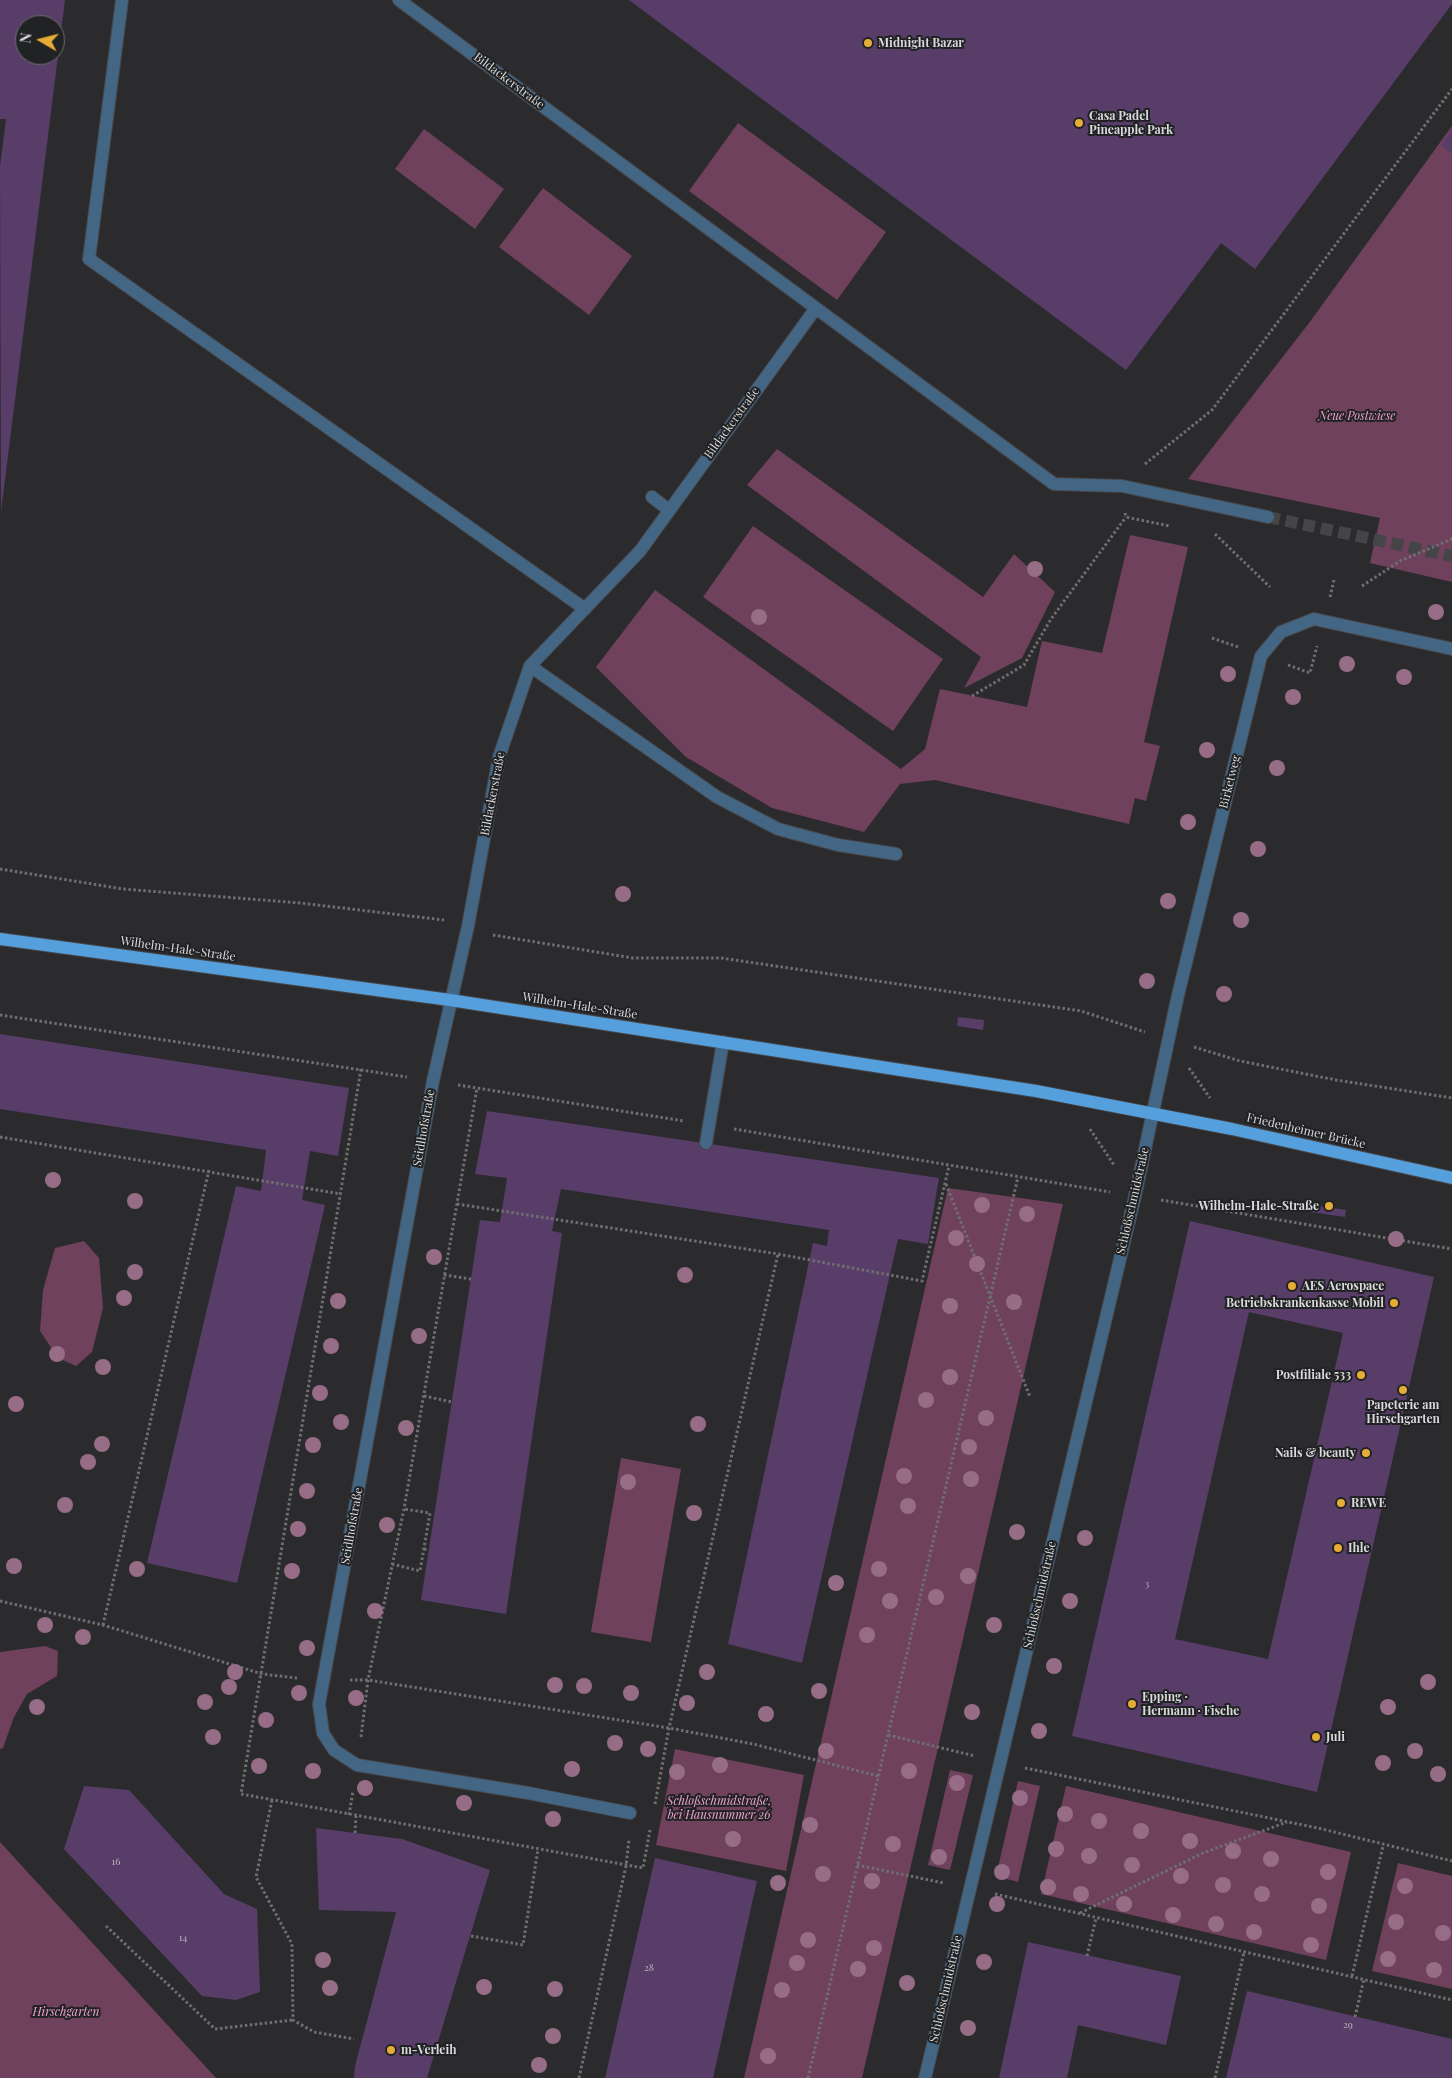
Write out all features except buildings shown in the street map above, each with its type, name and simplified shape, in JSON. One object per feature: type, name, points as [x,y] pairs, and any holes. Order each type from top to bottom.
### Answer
[{"type":"main road","name":"Wilhelm-Hale-Straße","points":[[0,940],[450,1000],[1069,1097],[1153,1112]]},
{"type":"main road","name":"Friedenheimer Brücke","points":[[1153,1112],[1452,1178]]},
{"type":"street","points":[[122,0],[89,259],[585,609]]},
{"type":"street","name":"Bildackerstraße","points":[[399,0],[816,308],[640,551],[530,666],[499,757],[468,926],[450,1000]]},
{"type":"street","points":[[816,308],[1054,484],[1122,486],[1268,517]]},
{"type":"street","points":[[652,497],[669,510]]},
{"type":"street","name":"Birketweg","points":[[1153,1112],[1168,1039],[1261,656],[1281,632],[1314,619],[1452,649]]},
{"type":"street","points":[[530,666],[717,797],[778,829],[838,845],[896,854]]},
{"type":"street","name":"Seidlhofstraße","points":[[450,1000],[433,1082],[319,1704],[323,1733],[334,1750],[357,1765],[528,1793],[630,1813]]},
{"type":"street","points":[[706,1143],[723,1042]]},
{"type":"street","name":"Schloßschmidstraße","points":[[925,2078],[1135,1196],[1153,1112]]},
{"type":"path","points":[[972,696],[1024,665],[1051,619],[1126,517],[1122,486],[1152,458],[1212,410],[1452,89]]},
{"type":"path","points":[[1126,517],[1172,526]]},
{"type":"path","points":[[1208,533],[1217,535],[1270,587]]},
{"type":"path","points":[[1362,586],[1400,562],[1452,539]]},
{"type":"path","points":[[0,869],[123,889],[300,903],[441,920],[468,926],[502,938],[633,958],[720,958],[1081,1011],[1168,1039],[1259,1064],[1336,1080],[1452,1098]]},
{"type":"path","points":[[0,1015],[362,1069],[1452,1249]]},
{"type":"path","points":[[1168,1039],[1232,1129]]},
{"type":"path","points":[[362,1069],[241,1794],[643,1868],[652,1822]]},
{"type":"path","points":[[349,1815],[368,1680],[404,1509],[477,1088]]},
{"type":"path","points":[[1069,1097],[1135,1196]]},
{"type":"path","points":[[0,1137],[208,1170],[341,1194]]},
{"type":"path","points":[[457,1204],[778,1254],[922,1281],[950,1166]]},
{"type":"path","points":[[103,1625],[208,1170]]},
{"type":"path","points":[[808,2078],[1018,1177]]},
{"type":"path","points":[[946,1183],[1030,1397]]},
{"type":"path","points":[[654,1812],[669,1728],[778,1254]]},
{"type":"path","points":[[444,1275],[471,1279]]},
{"type":"path","points":[[424,1396],[452,1402]]},
{"type":"path","points":[[392,1564],[420,1570],[430,1513],[404,1509]]},
{"type":"path","points":[[424,1549],[429,1550]]},
{"type":"path","points":[[0,1600],[103,1625],[262,1674],[324,1680],[368,1680],[669,1728],[752,1744],[878,1776]]},
{"type":"path","points":[[888,1735],[948,1750]]},
{"type":"path","points":[[1045,1772],[1287,1822],[1452,1861]]},
{"type":"path","points":[[272,1800],[256,1877],[292,1944],[293,2020]]},
{"type":"path","points":[[579,2078],[626,1866],[630,1813]]},
{"type":"path","points":[[354,1833],[356,1816]]},
{"type":"path","points":[[1080,1914],[1204,1853],[1287,1822]]},
{"type":"path","points":[[1352,1977],[1383,1846]]},
{"type":"path","points":[[470,1936],[523,1945],[538,1849]]},
{"type":"path","points":[[857,1865],[918,1878]]},
{"type":"path","points":[[1014,1899],[1452,2000]]},
{"type":"path","points":[[1087,1956],[1096,1918]]},
{"type":"path","points":[[106,1926],[215,2029],[293,2020],[314,2032],[354,2039]]},
{"type":"path","points":[[1215,2078],[1244,1952]]},
{"type":"path","points":[[1355,2017],[1364,1979]]},
{"type":"green space","points":[[738,123],[886,232],[837,300],[689,191]]},
{"type":"green space","name":"Neue Postwiese","points":[[1452,126],[1452,582],[1370,563],[1380,518],[1188,479],[1309,323]]},
{"type":"green space","points":[[424,129],[504,189],[475,229],[395,169]]},
{"type":"green space","points":[[543,188],[632,256],[589,315],[499,247]]},
{"type":"green space","points":[[777,449],[983,597],[1014,554],[1055,592],[1022,658],[964,688],[981,657],[747,485]]},
{"type":"green space","points":[[753,526],[943,659],[893,731],[703,597]]},
{"type":"green space","points":[[1130,535],[1188,547],[1144,742],[1160,746],[1146,801],[1135,798],[1129,824],[935,780],[900,784],[864,832],[772,808],[686,757],[596,667],[655,590],[901,769],[925,749],[940,689],[1027,707],[1042,641],[1102,653]]},
{"type":"green space","points":[[948,1188],[1063,1204],[862,2078],[744,2078]]},
{"type":"green space","points":[[84,1241],[99,1258],[103,1308],[92,1352],[76,1366],[58,1358],[40,1331],[43,1290],[55,1248]]},
{"type":"green space","points":[[621,1458],[681,1469],[651,1642],[591,1632]]},
{"type":"green space","points":[[45,1646],[58,1651],[57,1676],[27,1694],[14,1717],[3,1748],[0,1749],[0,1652]]},
{"type":"green space","name":"Schloßschmidstraße, bei Hausnummer 26","points":[[675,1749],[804,1775],[786,1871],[656,1845]]},
{"type":"green space","points":[[950,1770],[973,1775],[950,1870],[928,1865]]},
{"type":"green space","points":[[1018,1781],[1040,1786],[1018,1882],[996,1876]]},
{"type":"green space","points":[[1066,1786],[1351,1852],[1326,1960],[1041,1894]]},
{"type":"green space","name":"Hirschgarten","points":[[0,1842],[216,2078],[0,2078]]},
{"type":"green space","points":[[1398,1863],[1452,1876],[1452,1989],[1372,1971]]},
{"type":"tunnel","points":[[1268,517],[1452,556]]},
{"type":"place","name":"Midnight Bazar","points":[[868,43]]},
{"type":"place","name":"Casa Padel Pineapple Park","points":[[1079,123]]},
{"type":"place","name":"Wilhelm-Hale-Straße","points":[[1329,1206]]},
{"type":"place","name":"AES Aerospace","points":[[1292,1286]]},
{"type":"place","name":"Betriebskrankenkasse Mobil","points":[[1394,1303]]},
{"type":"place","name":"Postfiliale 533","points":[[1361,1375]]},
{"type":"place","name":"Papeterie am Hirschgarten","points":[[1403,1390]]},
{"type":"place","name":"Nails & beauty","points":[[1366,1453]]},
{"type":"place","name":"REWE","points":[[1341,1503]]},
{"type":"place","name":"Ihle","points":[[1338,1548]]},
{"type":"place","name":"Epping · Hermann · Fische","points":[[1132,1704]]},
{"type":"place","name":"Juli","points":[[1316,1737]]},
{"type":"place","name":"m-Verleih","points":[[391,2050]]}]
